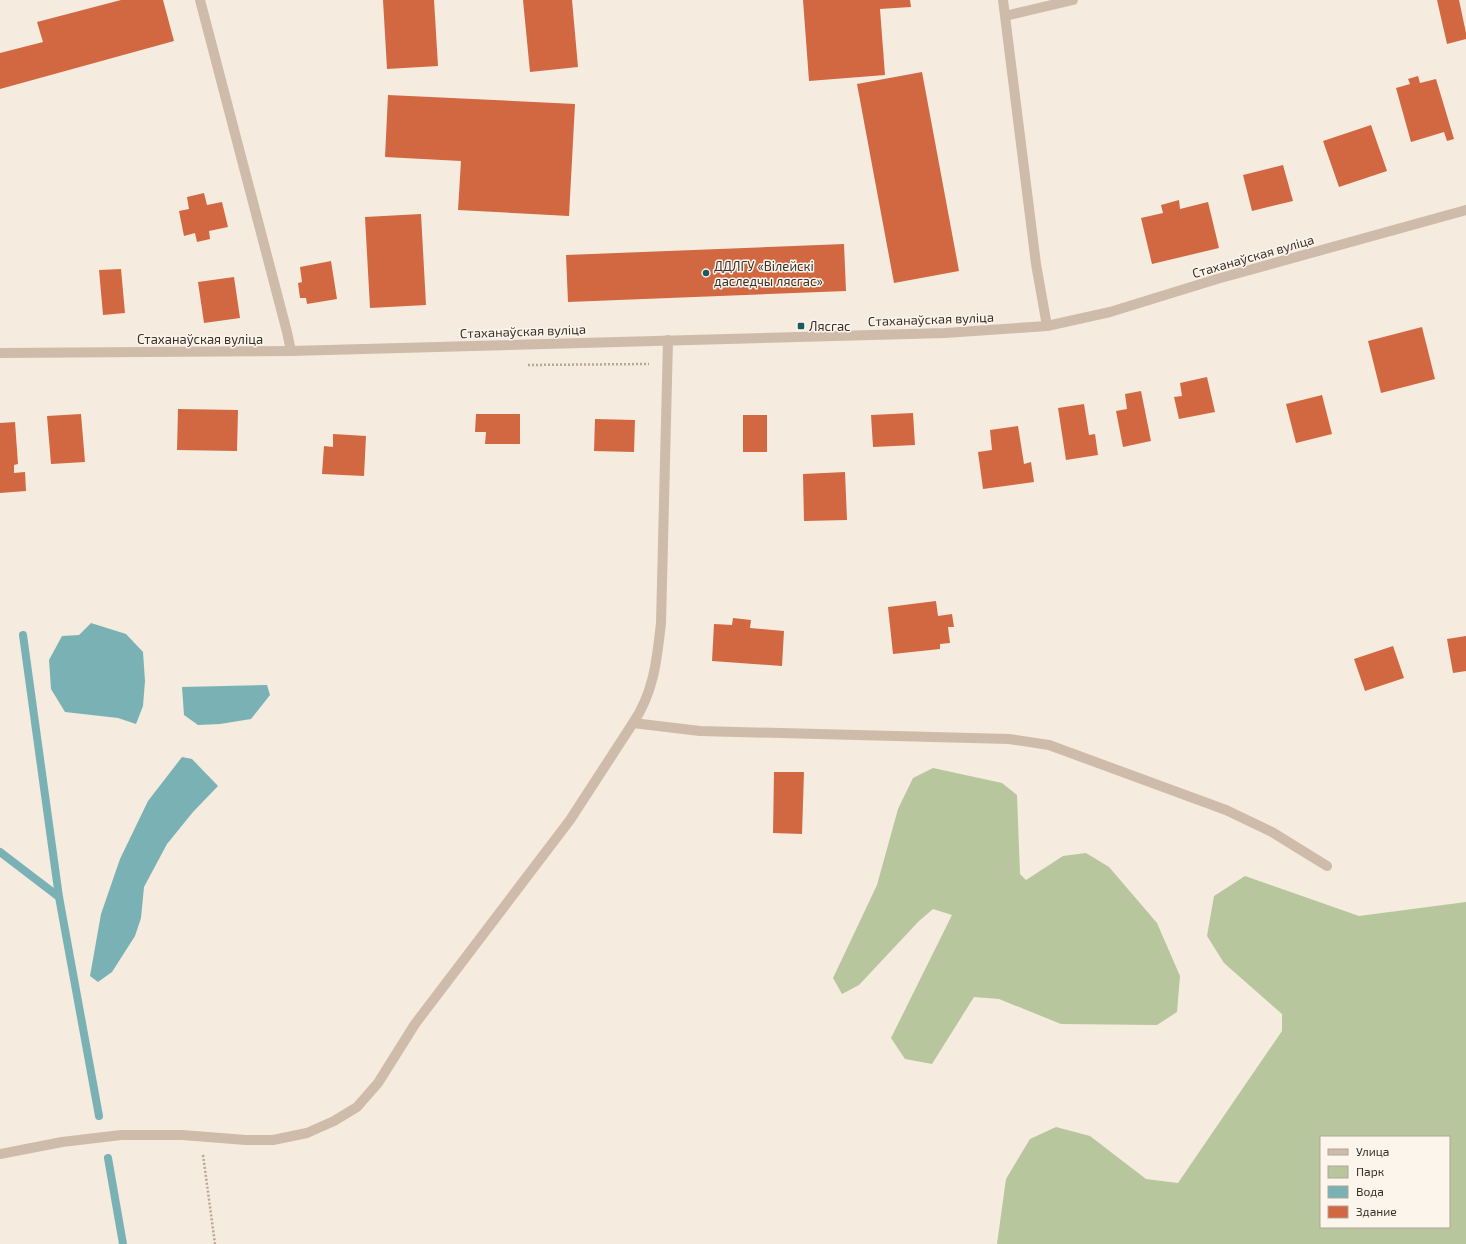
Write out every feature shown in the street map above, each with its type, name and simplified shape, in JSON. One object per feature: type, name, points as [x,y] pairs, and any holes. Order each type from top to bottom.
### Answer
[{"type":"street","points":[[200,0],[291,351]]},
{"type":"street","points":[[1003,0],[1036,264],[1047,326]]},
{"type":"street","points":[[1005,16],[1073,0]]},
{"type":"street","name":"Стаханаўская вуліца","points":[[0,353],[291,351],[945,333],[1047,326],[1110,312],[1216,279],[1466,210]]},
{"type":"street","points":[[0,1154],[62,1142],[121,1135],[201,1136],[246,1140],[274,1140],[307,1133],[334,1121],[357,1107],[378,1083],[415,1024],[570,820],[643,706],[653,679],[657,661],[660,631],[668,340]]},
{"type":"street","points":[[633,723],[700,731],[1008,739],[1050,745],[1226,810],[1272,832],[1327,866]]},
{"type":"path","points":[[201,1136],[215,1244]]},
{"type":"green space","points":[[933,768],[1002,783],[1017,795],[1020,874],[1026,880],[1063,856],[1086,853],[1109,867],[1157,923],[1180,976],[1177,1012],[1157,1025],[1061,1024],[999,999],[974,997],[932,1064],[905,1059],[891,1038],[952,915],[933,909],[919,921],[859,985],[842,994],[833,978],[877,885],[898,809],[913,778]]},
{"type":"green space","points":[[1245,876],[1359,916],[1466,902],[1466,1244],[997,1244],[1006,1179],[1030,1139],[1056,1127],[1090,1136],[1146,1179],[1178,1183],[1282,1031],[1282,1014],[1224,963],[1207,936],[1214,896]]},
{"type":"water","points":[[91,623],[126,634],[143,652],[145,681],[143,706],[136,724],[118,718],[65,712],[51,689],[49,660],[62,636],[79,635]]},
{"type":"water","points":[[267,685],[270,695],[251,719],[220,724],[198,725],[184,715],[182,687]]},
{"type":"water","points":[[182,757],[192,759],[218,786],[193,812],[167,844],[144,887],[141,918],[135,936],[112,972],[98,982],[90,976],[101,914],[120,859],[148,801]]},
{"type":"building","points":[[121,0],[163,0],[174,41],[0,89],[0,53],[43,42],[37,22]]},
{"type":"building","points":[[383,0],[434,0],[438,66],[387,69]]},
{"type":"building","points":[[523,0],[572,0],[578,67],[530,72]]},
{"type":"building","points":[[803,0],[910,0],[911,7],[880,9],[885,75],[809,81]]},
{"type":"building","points":[[1437,0],[1459,0],[1466,39],[1447,44]]},
{"type":"building","points":[[922,72],[959,271],[894,283],[857,84]]},
{"type":"building","points":[[1418,76],[1420,83],[1436,79],[1454,139],[1447,141],[1444,132],[1411,142],[1396,88],[1410,84],[1408,79]]},
{"type":"building","points":[[388,95],[575,104],[569,216],[458,210],[461,161],[385,157]]},
{"type":"building","points":[[1371,125],[1387,171],[1339,187],[1323,141]]},
{"type":"building","points":[[1283,165],[1293,201],[1252,211],[1243,175]]},
{"type":"building","points":[[204,193],[207,205],[222,202],[228,227],[209,231],[210,239],[197,242],[195,233],[184,236],[179,211],[189,209],[187,197]]},
{"type":"building","points":[[1179,200],[1180,209],[1208,202],[1219,248],[1152,264],[1141,218],[1163,213],[1161,205]]},
{"type":"building","points":[[421,214],[426,305],[370,308],[365,217]]},
{"type":"building","name":"ДДЛГУ «Вілейскі даследчы лясгас»","points":[[844,244],[846,291],[568,302],[566,255]]},
{"type":"building","points":[[331,261],[337,299],[307,304],[306,298],[300,298],[298,283],[302,282],[300,267]]},
{"type":"building","points":[[121,269],[125,313],[103,315],[99,270]]},
{"type":"building","points":[[234,277],[240,318],[204,323],[198,282]]},
{"type":"building","points":[[1422,327],[1435,379],[1381,393],[1368,341]]},
{"type":"building","points":[[1207,377],[1215,412],[1179,419],[1174,397],[1182,396],[1180,383]]},
{"type":"building","points":[[1141,391],[1151,441],[1123,447],[1116,411],[1127,409],[1125,394]]},
{"type":"building","points":[[1322,395],[1332,434],[1296,443],[1286,404]]},
{"type":"building","points":[[1084,404],[1089,435],[1095,434],[1098,455],[1066,460],[1058,408]]},
{"type":"building","points":[[178,409],[238,410],[237,451],[177,450]]},
{"type":"building","points":[[913,413],[915,445],[873,447],[871,415]]},
{"type":"building","points":[[81,414],[85,462],[51,464],[47,416]]},
{"type":"building","points":[[476,414],[520,414],[520,444],[485,444],[486,432],[475,432]]},
{"type":"building","points":[[743,415],[767,415],[767,452],[743,452]]},
{"type":"building","points":[[595,419],[635,420],[634,452],[594,451]]},
{"type":"building","points":[[15,422],[18,464],[14,465],[14,473],[25,472],[26,491],[0,493],[0,423]]},
{"type":"building","points":[[1018,426],[1024,464],[1031,462],[1034,482],[983,489],[978,452],[992,450],[990,430]]},
{"type":"building","points":[[333,434],[366,436],[364,476],[322,474],[324,446],[333,447]]},
{"type":"building","points":[[845,472],[847,520],[804,521],[803,474]]},
{"type":"building","points":[[936,601],[938,616],[952,614],[954,627],[948,627],[950,643],[940,644],[940,649],[893,654],[888,607]]},
{"type":"building","points":[[733,618],[751,620],[750,628],[784,631],[782,666],[712,661],[714,624],[732,625]]},
{"type":"building","points":[[1466,636],[1466,671],[1453,673],[1447,639]]},
{"type":"building","points":[[1393,646],[1404,678],[1365,691],[1354,659]]},
{"type":"building","points":[[774,772],[804,772],[802,834],[773,833]]},
{"type":"waterway","points":[[23,635],[59,897],[99,1116]]},
{"type":"waterway","points":[[0,852],[59,897]]},
{"type":"waterway","points":[[108,1158],[123,1244]]},
{"type":"place","name":"ДДЛГУ «Вілейскі даследчы лясгас»","points":[[706,273]]},
{"type":"place","name":"Лясгас","points":[[801,326]]}]
